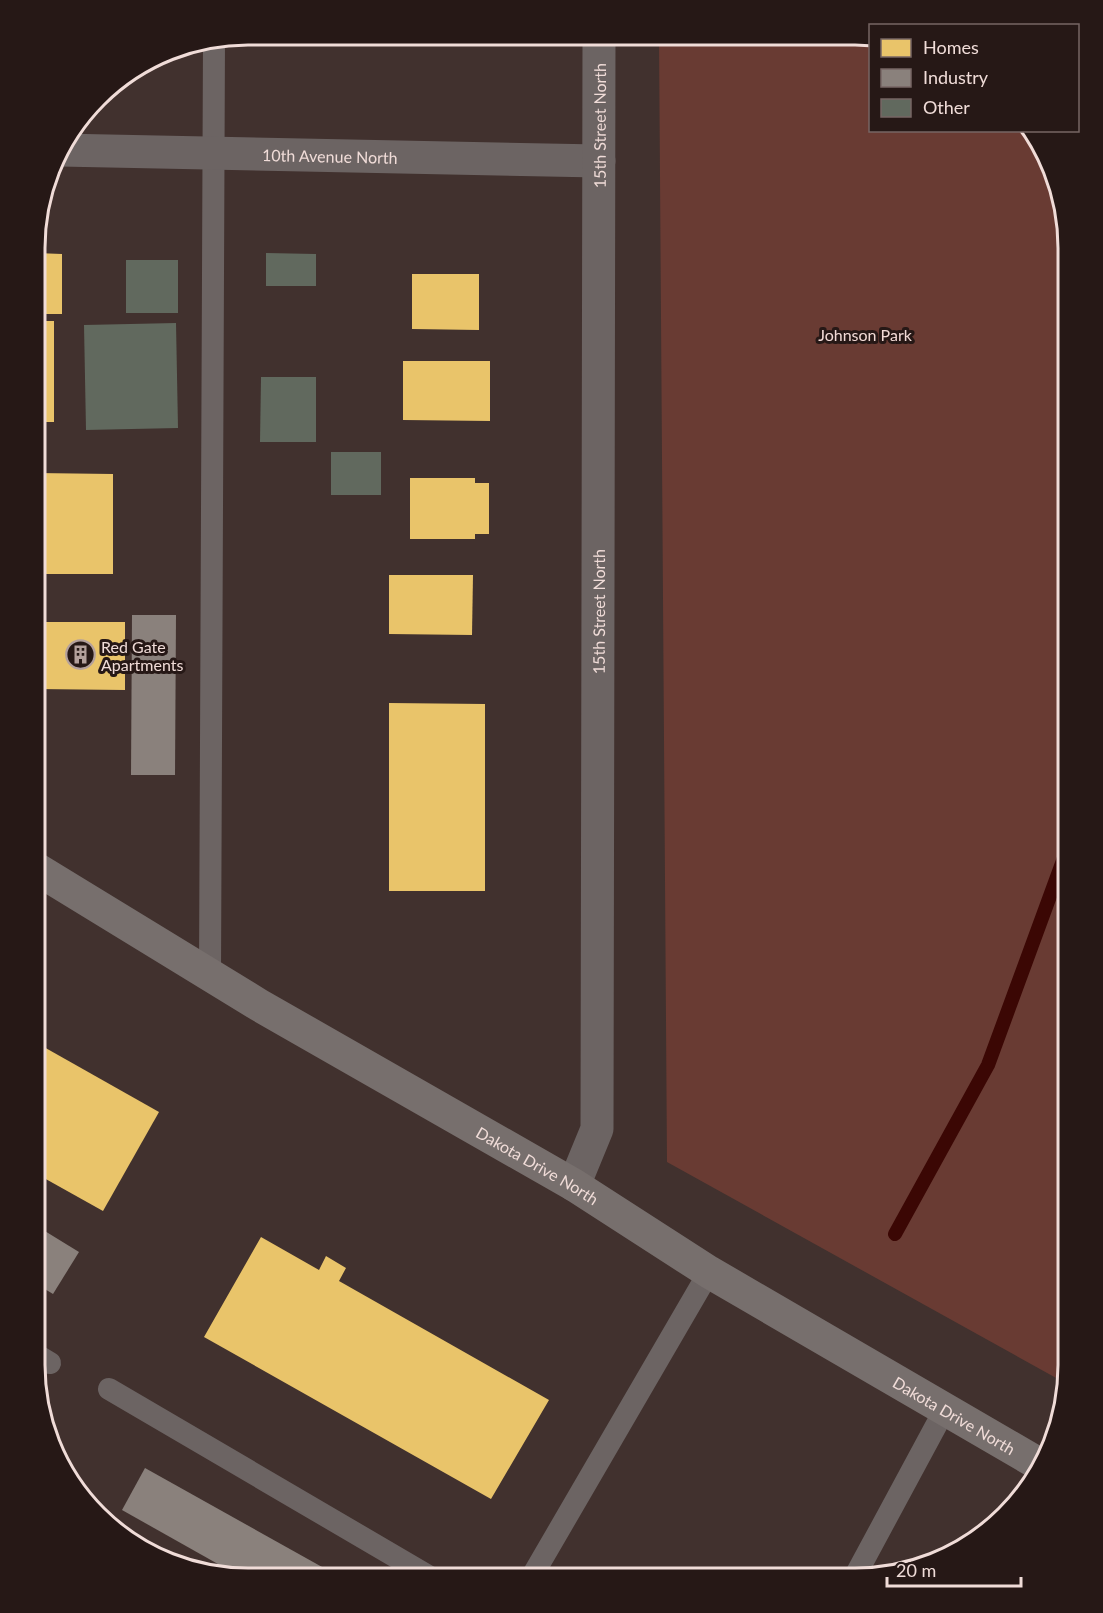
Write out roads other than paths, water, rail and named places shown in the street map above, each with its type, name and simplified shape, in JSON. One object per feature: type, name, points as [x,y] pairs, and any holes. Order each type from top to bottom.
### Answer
[{"type":"street","name":"15th Street North","points":[[574,1185],[597,1129],[599,45]]},
{"type":"street","name":"10th Avenue North","points":[[70,150],[599,161]]},
{"type":"street","name":"Dakota Drive North","points":[[45,874],[210,975],[574,1185],[709,1272],[1034,1461]]},
{"type":"lane","points":[[210,975],[214,48]]},
{"type":"lane","points":[[537,1568],[709,1272]]},
{"type":"lane","points":[[110,1389],[415,1568]]},
{"type":"lane","points":[[860,1568],[945,1409]]},
{"type":"waterway","points":[[895,1234],[988,1065],[1058,874]]},
{"type":"place","name":"Red Gate Apartments","points":[[80,655]]},
{"type":"park label","name":"Johnson Park","points":[[865,334]]}]
